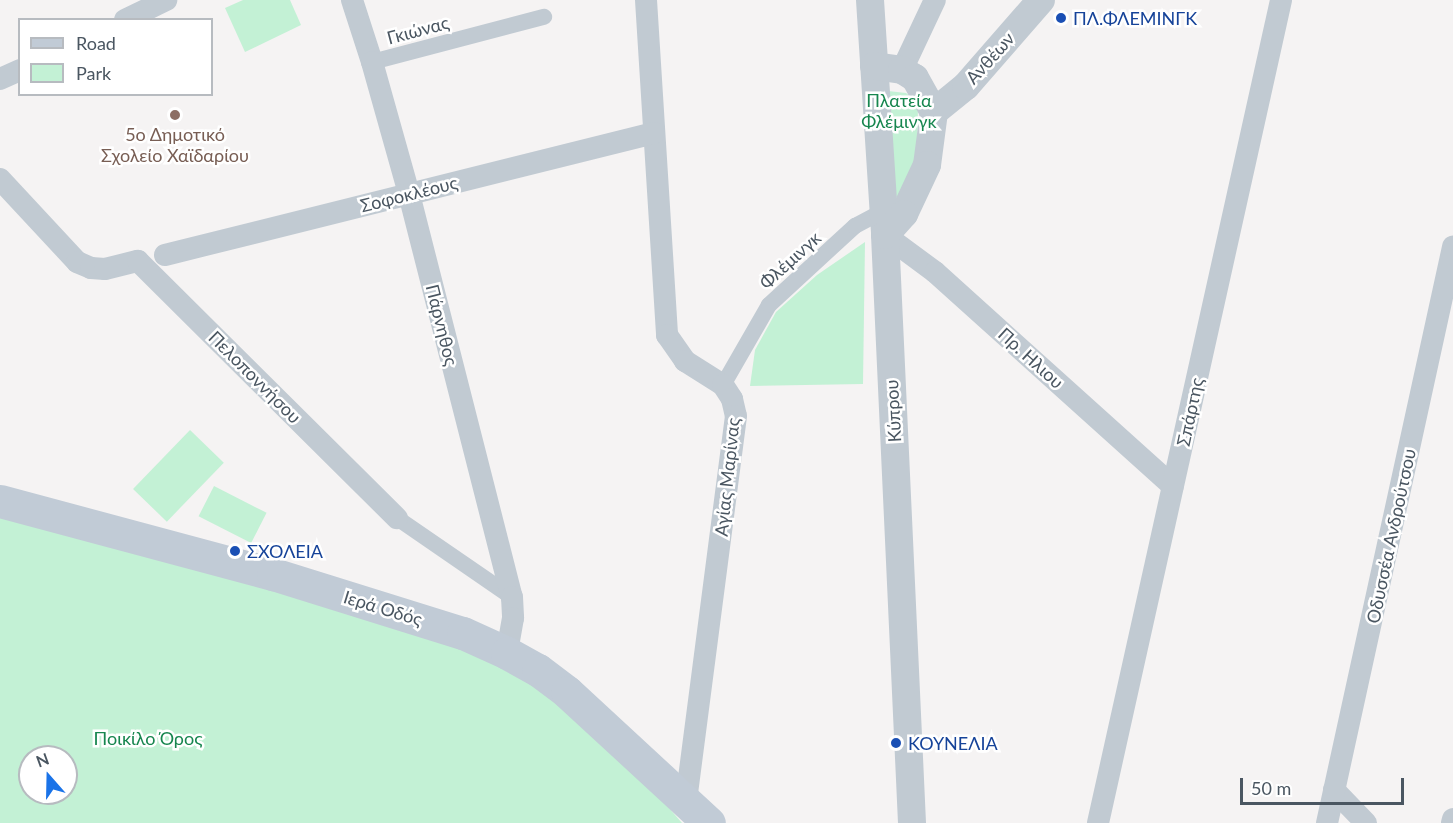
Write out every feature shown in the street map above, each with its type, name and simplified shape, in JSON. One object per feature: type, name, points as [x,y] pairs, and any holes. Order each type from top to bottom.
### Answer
[{"type":"main road","name":"Ιερά Οδός","points":[[0,501],[273,574],[463,633],[538,670],[567,692],[698,812]]},
{"type":"street","points":[[129,18],[166,0]]},
{"type":"street","name":"Πάρνηθος","points":[[352,0],[409,194],[512,597],[513,618],[507,653]]},
{"type":"street","points":[[646,0],[668,335],[672,345],[685,361],[723,385]]},
{"type":"street","name":"Κύπρου","points":[[870,0],[888,68],[884,223],[912,823]]},
{"type":"street","points":[[884,223],[904,214],[927,165],[934,112],[919,84],[888,68],[935,0]]},
{"type":"street","name":"Ανθέων","points":[[934,112],[966,86],[1041,0]]},
{"type":"street","name":"Σπάρτης","points":[[1098,823],[1281,0]]},
{"type":"street","name":"Γκιώνας","points":[[372,62],[544,17]]},
{"type":"street","points":[[0,79],[18,71]]},
{"type":"street","name":"Σοφοκλέους","points":[[165,255],[654,133]]},
{"type":"street","name":"Πελοποννήσου","points":[[0,179],[77,262],[91,268],[105,268],[138,261],[397,518],[512,597]]},
{"type":"street","name":"Πρ. Ηλιου","points":[[884,223],[935,272],[1173,486]]},
{"type":"street","name":"Φλέμινγκ","points":[[723,385],[769,305],[855,226],[884,223]]},
{"type":"street","name":"Οδυσσέα Ανδρούτσου","points":[[1327,823],[1453,247]]},
{"type":"street","name":"Αγίας Μαρίνας","points":[[698,812],[736,416],[732,399],[723,385]]},
{"type":"street","points":[[1334,790],[1366,823]]},
{"type":"green space","points":[[243,0],[290,0],[301,25],[245,52],[225,8]]},
{"type":"green space","name":"Πλατεία Φλέμινγκ","points":[[879,90],[906,93],[918,102],[917,173],[902,197],[888,198]]},
{"type":"green space","points":[[865,242],[863,384],[750,386],[755,350],[776,312],[817,275]]},
{"type":"green space","points":[[190,430],[224,463],[167,522],[133,489]]},
{"type":"green space","points":[[214,486],[267,513],[251,543],[199,516]]},
{"type":"green space","name":"Ποικίλο Όρος","points":[[0,501],[507,653],[650,786],[682,823],[0,823]]},
{"type":"place","name":"ΠΛ.ΦΛΕΜΙΝΓΚ","points":[[1061,18]]},
{"type":"place","name":"5ο Δημοτικό Σχολείο Χαϊδαρίου","points":[[175,115]]},
{"type":"place","name":"ΣΧΟΛΕΙΑ","points":[[235,551]]},
{"type":"place","name":"ΚΟΥΝΕΛΙΑ","points":[[896,743]]}]
